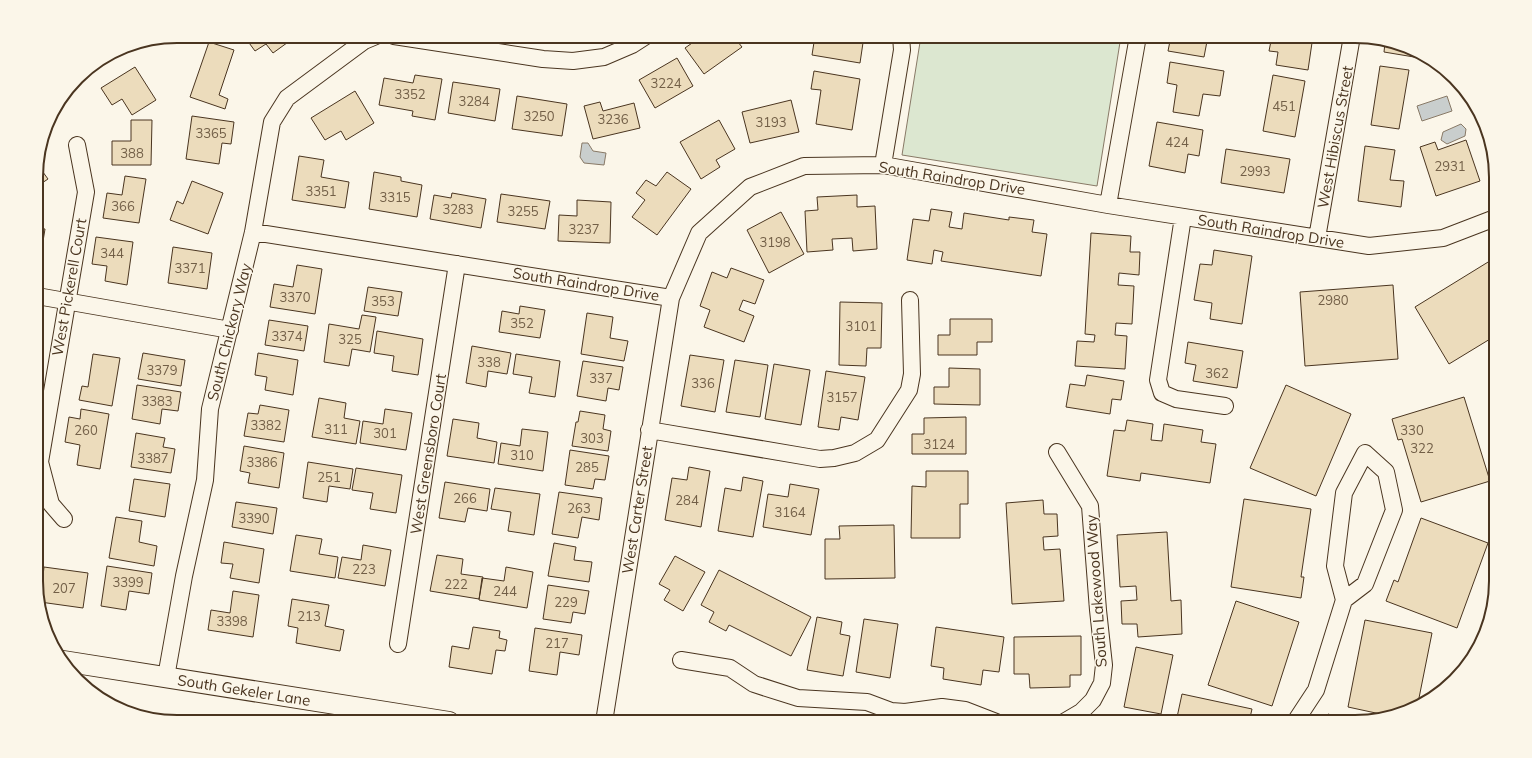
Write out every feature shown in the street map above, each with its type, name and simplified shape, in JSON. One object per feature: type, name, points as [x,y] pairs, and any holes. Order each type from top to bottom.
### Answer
[{"type":"street","name":"South Chickory Way","points":[[166,677],[184,576],[205,480],[210,409],[253,232],[272,122],[287,98],[361,43]]},
{"type":"street","points":[[454,43],[543,59],[573,61],[604,57],[635,43]]},
{"type":"street","points":[[883,165],[902,50],[902,43]]},
{"type":"street","points":[[1108,205],[1137,43]]},
{"type":"street","name":"West Hibiscus Street","points":[[1317,238],[1351,43]]},
{"type":"street","name":"West Pickerell Court","points":[[43,444],[86,192],[76,145]]},
{"type":"street","name":"South Raindrop Drive","points":[[253,232],[671,298],[699,233],[750,187],[804,166],[883,165],[1108,205],[1369,246],[1443,238],[1489,220]]},
{"type":"street","points":[[1182,216],[1158,380],[1162,393],[1176,399],[1226,406]]},
{"type":"street","name":"West Greensboro Court","points":[[398,644],[457,264]]},
{"type":"street","points":[[43,297],[230,330]]},
{"type":"street","name":"West Carter Street","points":[[605,715],[671,298]]},
{"type":"street","points":[[649,430],[820,459],[834,458],[855,453],[877,440],[909,390],[912,374],[910,300]]},
{"type":"street","name":"South Lakewood Way","points":[[1057,452],[1090,506],[1098,610],[1104,664],[1102,683],[1093,700],[1076,715]]},
{"type":"street","points":[[1300,715],[1316,690],[1344,600],[1335,566],[1344,494],[1365,453],[1386,472],[1394,510],[1365,584],[1344,600]]},
{"type":"street","name":"West Pickerell Court","points":[[43,473],[51,504],[64,519]]},
{"type":"street","points":[[681,660],[730,668],[754,684],[798,698],[867,702],[888,715]]},
{"type":"street","name":"South Gekeler Lane","points":[[71,662],[405,715]]},
{"type":"street","points":[[921,715],[942,707],[965,710],[978,715]]},
{"type":"street","points":[[894,715],[905,712],[915,715]]},
{"type":"green space","points":[[920,43],[1120,43],[1097,186],[902,155]]},
{"type":"shaded area","points":[[1447,96],[1452,111],[1422,121],[1417,106]]},
{"type":"shaded area","points":[[1461,124],[1466,129],[1465,136],[1447,144],[1441,140],[1443,132]]},
{"type":"shaded area","points":[[582,143],[588,143],[593,151],[606,153],[604,165],[584,163],[580,157]]},
{"type":"building","points":[[209,43],[234,50],[219,95],[228,99],[225,109],[190,97]]},
{"type":"building","points":[[249,43],[287,43],[273,53],[266,44],[255,51]]},
{"type":"building","points":[[692,43],[739,43],[742,47],[704,74],[685,48]]},
{"type":"building","points":[[814,43],[863,43],[860,63],[812,55]]},
{"type":"building","points":[[1170,43],[1207,43],[1204,57],[1168,51]]},
{"type":"building","points":[[1271,43],[1312,43],[1308,70],[1276,65],[1278,52],[1269,51]]},
{"type":"building","points":[[1385,47],[1398,50],[1414,57],[1384,52]]},
{"type":"building","points":[[677,58],[693,86],[655,108],[639,80]]},
{"type":"building","points":[[1170,62],[1224,71],[1220,96],[1203,94],[1199,116],[1173,112],[1177,85],[1167,83]]},
{"type":"building","points":[[1380,66],[1409,70],[1399,129],[1371,125]]},
{"type":"building","points":[[135,67],[156,100],[132,115],[122,99],[112,105],[101,88]]},
{"type":"building","points":[[814,71],[860,79],[852,130],[816,124],[821,90],[811,89]]},
{"type":"building","points":[[415,75],[442,79],[435,120],[412,116],[413,111],[379,105],[384,78],[413,83]]},
{"type":"building","points":[[1273,75],[1305,81],[1295,137],[1263,131]]},
{"type":"building","points":[[453,82],[500,89],[495,121],[448,113]]},
{"type":"building","points":[[355,91],[374,123],[346,140],[341,131],[325,140],[311,118]]},
{"type":"building","points":[[517,96],[567,104],[562,136],[512,129]]},
{"type":"building","points":[[791,100],[799,132],[750,143],[742,112]]},
{"type":"building","points":[[600,102],[603,111],[634,103],[640,128],[593,139],[584,106]]},
{"type":"building","points":[[192,116],[234,122],[231,144],[222,143],[219,164],[186,159]]},
{"type":"building","points":[[131,120],[152,120],[151,165],[112,165],[112,141],[131,141]]},
{"type":"building","points":[[719,120],[735,149],[716,160],[720,167],[701,179],[680,142]]},
{"type":"building","points":[[1157,122],[1203,130],[1199,156],[1188,154],[1185,173],[1149,166]]},
{"type":"building","points":[[1466,140],[1480,181],[1436,196],[1420,147],[1435,142],[1438,150]]},
{"type":"building","points":[[1365,146],[1395,150],[1390,180],[1404,181],[1401,207],[1358,201]]},
{"type":"building","points":[[1226,149],[1290,159],[1284,193],[1221,183]]},
{"type":"building","points":[[299,156],[324,160],[321,177],[349,182],[345,208],[292,200]]},
{"type":"building","points":[[43,172],[48,179],[43,182]]},
{"type":"building","points":[[374,172],[401,177],[401,181],[422,185],[417,217],[369,209]]},
{"type":"building","points":[[667,172],[691,189],[657,235],[632,217],[645,200],[636,193],[646,180],[656,186]]},
{"type":"building","points":[[125,176],[146,179],[139,223],[103,218],[107,193],[122,195]]},
{"type":"building","points":[[192,181],[223,193],[208,234],[170,220],[177,201],[183,204]]},
{"type":"building","points":[[452,193],[486,199],[481,228],[430,219],[434,195],[451,198]]},
{"type":"building","points":[[501,194],[550,201],[545,229],[497,222]]},
{"type":"building","points":[[857,195],[857,207],[875,206],[877,249],[853,251],[852,238],[832,239],[833,250],[807,252],[805,211],[818,210],[817,197]]},
{"type":"building","points":[[577,200],[611,202],[610,243],[558,241],[559,215],[577,216]]},
{"type":"building","points":[[931,209],[952,212],[949,227],[962,229],[964,213],[1009,220],[1009,217],[1034,220],[1032,232],[1047,234],[1041,276],[941,261],[943,252],[934,250],[932,264],[907,260],[913,219],[929,221]]},
{"type":"building","points":[[781,212],[804,254],[769,273],[747,230]]},
{"type":"building","points":[[43,229],[45,229],[43,241]]},
{"type":"building","points":[[1091,233],[1131,236],[1130,252],[1140,252],[1139,275],[1119,273],[1118,285],[1134,286],[1132,324],[1116,323],[1115,335],[1127,336],[1125,369],[1075,366],[1077,341],[1094,342],[1095,335],[1085,334]]},
{"type":"building","points":[[96,237],[133,242],[127,285],[105,281],[107,266],[92,264]]},
{"type":"building","points":[[173,247],[212,253],[207,289],[168,283]]},
{"type":"building","points":[[1214,250],[1252,256],[1242,324],[1210,319],[1212,303],[1194,300],[1200,264],[1212,265]]},
{"type":"building","points":[[1489,261],[1489,340],[1449,364],[1415,307]]},
{"type":"building","points":[[297,265],[322,269],[315,314],[270,307],[274,284],[293,287]]},
{"type":"building","points":[[731,268],[764,280],[755,304],[743,300],[739,310],[754,316],[744,342],[704,327],[710,310],[700,306],[712,272],[727,278]]},
{"type":"building","points":[[1393,285],[1398,359],[1305,366],[1300,292]]},
{"type":"building","points":[[368,287],[402,292],[398,316],[364,311]]},
{"type":"building","points":[[840,302],[882,303],[881,348],[867,348],[866,366],[839,365]]},
{"type":"building","points":[[520,306],[545,310],[540,338],[499,332],[502,311],[519,314]]},
{"type":"building","points":[[587,313],[613,317],[610,338],[628,341],[624,361],[581,354]]},
{"type":"building","points":[[362,315],[376,317],[370,352],[352,349],[349,366],[324,362],[329,324],[359,329]]},
{"type":"building","points":[[950,319],[992,319],[992,342],[977,342],[977,355],[938,355],[938,335],[950,335]]},
{"type":"building","points":[[269,320],[308,326],[304,351],[265,345]]},
{"type":"building","points":[[377,331],[423,339],[418,375],[392,371],[394,356],[374,353]]},
{"type":"building","points":[[1188,342],[1243,351],[1237,388],[1193,381],[1196,365],[1185,363]]},
{"type":"building","points":[[472,346],[511,353],[507,374],[488,371],[486,387],[466,383]]},
{"type":"building","points":[[143,353],[185,360],[181,386],[138,379]]},
{"type":"building","points":[[258,353],[298,360],[293,395],[265,390],[267,377],[255,375]]},
{"type":"building","points":[[93,354],[120,358],[112,406],[79,400],[82,386],[88,387]]},
{"type":"building","points":[[516,354],[560,361],[555,397],[529,393],[532,377],[513,374]]},
{"type":"building","points":[[690,355],[724,360],[715,412],[681,406]]},
{"type":"building","points":[[735,360],[768,365],[760,417],[726,412]]},
{"type":"building","points":[[583,361],[623,367],[619,390],[608,388],[606,401],[577,396]]},
{"type":"building","points":[[774,364],[810,370],[801,425],[765,419]]},
{"type":"building","points":[[949,368],[980,369],[980,405],[934,404],[934,387],[949,387]]},
{"type":"building","points":[[826,371],[865,377],[858,420],[841,417],[839,430],[818,427]]},
{"type":"building","points":[[1087,375],[1124,381],[1121,400],[1112,399],[1110,414],[1066,407],[1070,384],[1085,386]]},
{"type":"building","points":[[137,385],[181,392],[178,411],[162,409],[160,424],[132,419]]},
{"type":"building","points":[[1286,385],[1351,414],[1316,496],[1250,468]]},
{"type":"building","points":[[1464,397],[1489,481],[1421,502],[1402,439],[1398,440],[1392,419]]},
{"type":"building","points":[[319,398],[346,403],[344,418],[360,421],[356,444],[312,437]]},
{"type":"building","points":[[260,405],[289,410],[284,442],[244,436],[248,413],[258,414]]},
{"type":"building","points":[[81,409],[109,414],[100,469],[77,465],[80,445],[65,442],[69,417],[80,419]]},
{"type":"building","points":[[385,409],[412,413],[406,450],[360,443],[363,421],[383,424]]},
{"type":"building","points":[[580,411],[605,415],[603,429],[611,431],[608,451],[572,446],[576,422],[578,422]]},
{"type":"building","points":[[966,417],[966,454],[912,454],[912,434],[924,434],[924,418]]},
{"type":"building","points":[[453,419],[479,423],[477,438],[497,442],[494,463],[447,456]]},
{"type":"building","points":[[1127,420],[1153,424],[1151,440],[1162,441],[1164,424],[1203,430],[1201,442],[1216,444],[1210,483],[1141,473],[1140,481],[1107,476],[1114,430],[1125,431]]},
{"type":"building","points":[[522,429],[548,432],[543,471],[498,464],[501,443],[520,446]]},
{"type":"building","points":[[136,433],[165,438],[163,447],[175,449],[171,473],[131,467]]},
{"type":"building","points":[[244,446],[284,453],[279,488],[248,483],[250,473],[240,471]]},
{"type":"building","points":[[570,450],[609,456],[605,480],[595,479],[593,489],[565,485]]},
{"type":"building","points":[[308,462],[353,469],[350,489],[329,486],[327,502],[303,498]]},
{"type":"building","points":[[689,467],[710,471],[701,527],[665,520],[672,478],[687,480]]},
{"type":"building","points":[[356,468],[402,475],[396,513],[370,509],[373,493],[352,490]]},
{"type":"building","points":[[926,471],[968,471],[968,504],[960,504],[960,538],[911,538],[912,486],[926,487]]},
{"type":"building","points":[[743,477],[763,481],[753,537],[718,531],[725,488],[741,491]]},
{"type":"building","points":[[134,479],[170,484],[165,517],[129,511]]},
{"type":"building","points":[[445,482],[490,489],[487,511],[468,508],[465,522],[439,518]]},
{"type":"building","points":[[790,484],[819,489],[811,535],[763,527],[768,494],[788,497]]},
{"type":"building","points":[[495,488],[540,494],[534,535],[508,531],[511,512],[491,509]]},
{"type":"building","points":[[559,492],[602,498],[599,520],[582,517],[578,538],[552,534]]},
{"type":"building","points":[[1244,499],[1311,509],[1301,577],[1304,577],[1301,598],[1231,587]]},
{"type":"building","points":[[1043,500],[1044,514],[1057,514],[1058,536],[1043,537],[1044,550],[1060,549],[1064,601],[1012,604],[1006,503]]},
{"type":"building","points":[[236,502],[277,508],[273,534],[232,527]]},
{"type":"building","points":[[116,517],[142,521],[139,542],[157,546],[154,566],[109,558]]},
{"type":"building","points":[[1421,518],[1488,543],[1457,628],[1386,601],[1394,580],[1398,582]]},
{"type":"building","points":[[894,525],[895,578],[825,579],[825,539],[840,539],[839,526]]},
{"type":"building","points":[[1167,532],[1171,601],[1181,600],[1182,634],[1138,637],[1137,624],[1122,624],[1121,601],[1137,600],[1136,586],[1120,587],[1117,535]]},
{"type":"building","points":[[296,535],[322,539],[319,554],[338,557],[335,578],[290,571]]},
{"type":"building","points":[[224,542],[264,549],[259,583],[230,578],[233,564],[221,563]]},
{"type":"building","points":[[554,543],[576,547],[574,560],[592,562],[589,582],[548,576]]},
{"type":"building","points":[[363,545],[391,550],[385,586],[338,578],[342,557],[361,560]]},
{"type":"building","points":[[437,555],[463,559],[461,574],[483,577],[479,599],[430,591]]},
{"type":"building","points":[[675,556],[705,572],[683,611],[664,600],[670,590],[659,584]]},
{"type":"building","points":[[107,566],[152,573],[149,594],[129,591],[126,610],[101,606]]},
{"type":"building","points":[[44,567],[88,573],[83,608],[45,603],[43,576]]},
{"type":"building","points":[[506,567],[533,572],[527,608],[479,600],[482,578],[504,581]]},
{"type":"building","points":[[719,570],[811,617],[791,656],[729,625],[726,631],[709,622],[714,612],[701,605]]},
{"type":"building","points":[[548,585],[589,591],[585,614],[573,612],[571,623],[543,619]]},
{"type":"building","points":[[233,591],[259,595],[253,637],[208,630],[211,610],[230,613]]},
{"type":"building","points":[[292,599],[329,605],[325,626],[344,630],[340,651],[296,643],[298,628],[288,626]]},
{"type":"building","points":[[1236,601],[1299,622],[1272,706],[1208,685]]},
{"type":"building","points":[[817,617],[842,622],[840,634],[850,636],[843,676],[807,670]]},
{"type":"building","points":[[864,619],[898,624],[890,678],[856,672]]},
{"type":"building","points":[[1365,620],[1432,633],[1419,698],[1398,708],[1375,713],[1348,707]]},
{"type":"building","points":[[473,627],[500,631],[499,638],[507,640],[505,651],[496,650],[492,674],[449,667],[452,646],[469,649]]},
{"type":"building","points":[[936,627],[1004,637],[999,672],[983,670],[981,685],[943,679],[944,668],[931,666]]},
{"type":"building","points":[[535,628],[582,635],[579,655],[560,652],[557,675],[529,671]]},
{"type":"building","points":[[1081,636],[1081,675],[1070,675],[1070,687],[1030,688],[1029,674],[1014,674],[1014,637]]},
{"type":"building","points":[[1136,647],[1173,655],[1161,714],[1124,707]]},
{"type":"building","points":[[1182,694],[1252,709],[1251,715],[1178,715]]}]
